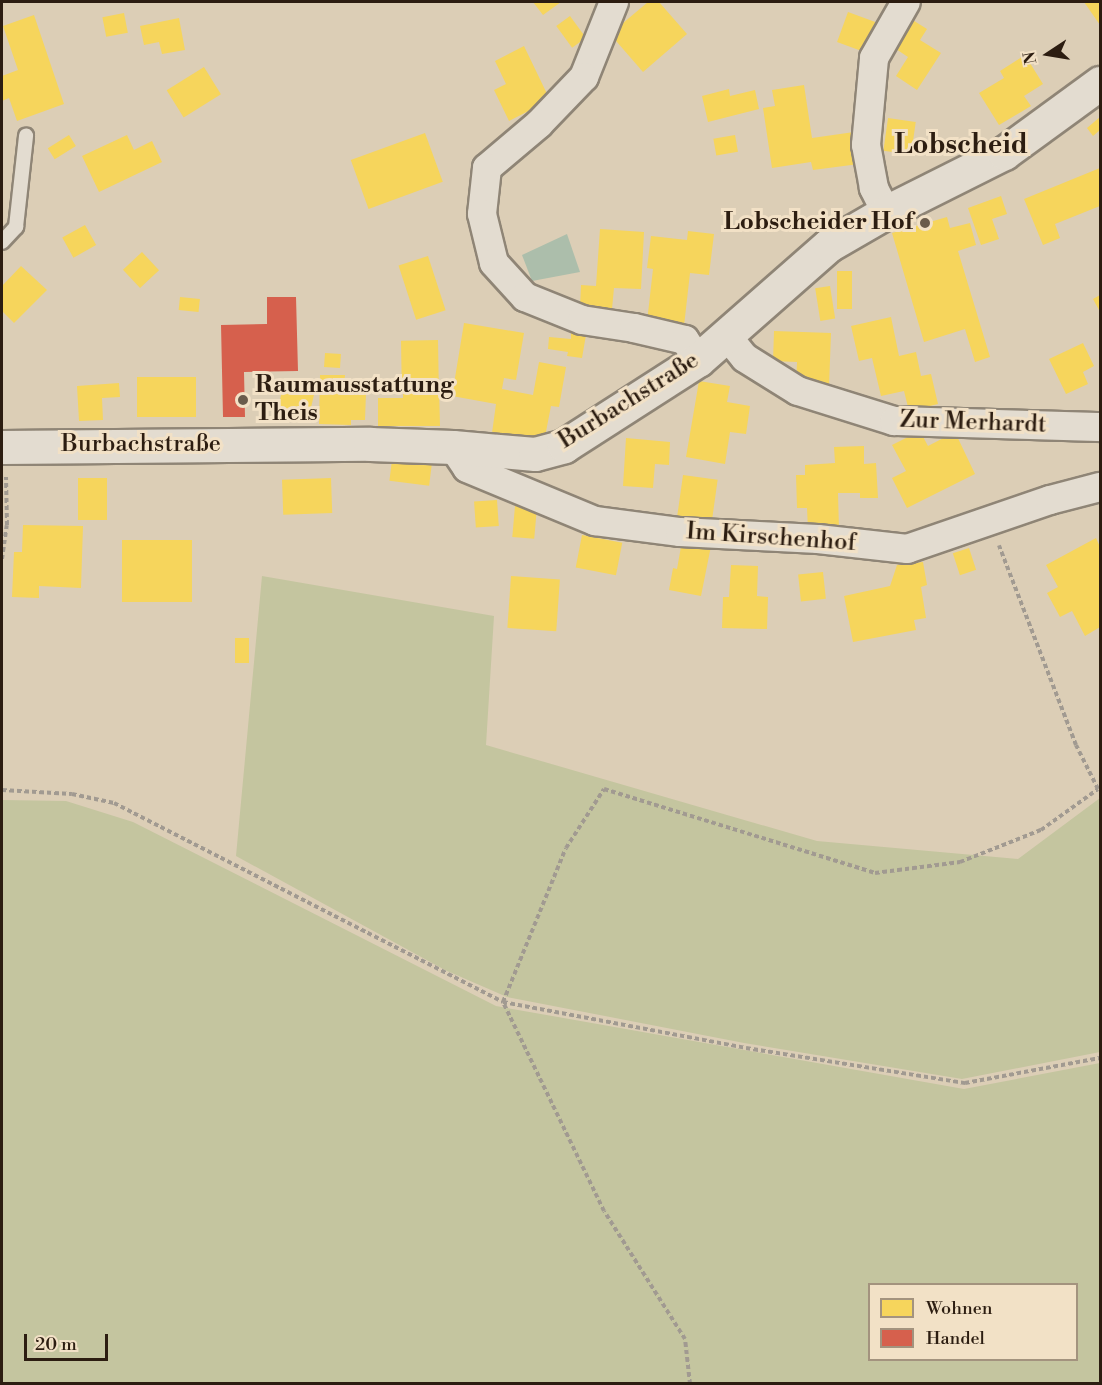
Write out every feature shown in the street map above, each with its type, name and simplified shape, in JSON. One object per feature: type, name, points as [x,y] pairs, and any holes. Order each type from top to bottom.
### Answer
[{"type":"street","points":[[614,2],[584,76],[538,124],[487,168],[482,214],[494,263],[525,297],[582,321],[634,328],[685,340],[698,360]]},
{"type":"street","points":[[886,212],[874,188],[867,145],[874,58],[906,2]]},
{"type":"street","name":"Burbachstraße","points":[[3,441],[370,444],[453,447],[535,454],[564,446],[698,360],[829,245],[886,212],[1004,153],[1101,83]]},
{"type":"street","name":"Zur Merhardt","points":[[727,336],[745,357],[798,391],[894,421],[1101,426]]},
{"type":"street","name":"Im Kirschenhof","points":[[453,447],[467,468],[595,521],[680,532],[818,539],[907,549],[1050,500],[1101,487]]},
{"type":"lane","points":[[2,242],[16,226],[26,136]]},
{"type":"path","points":[[2,559],[7,525],[3,441]]},
{"type":"path","points":[[690,1383],[685,1339],[604,1211],[503,1002],[566,848],[604,789],[875,873],[960,862],[1041,830],[1098,789],[1076,745],[1008,575],[991,521]]},
{"type":"path","points":[[2,790],[72,794],[114,803],[503,1002],[746,1048],[964,1083],[1101,1058]]},
{"type":"shaded area","points":[[567,234],[580,272],[532,281],[522,255]]},
{"type":"shaded area","points":[[262,576],[494,616],[486,745],[817,841],[1018,859],[1100,798],[1100,1052],[962,1079],[744,1043],[507,997],[445,970],[236,856]]},
{"type":"shaded area","points":[[2,800],[66,801],[133,822],[496,1006],[964,1089],[1100,1063],[1100,1383],[2,1383]]},
{"type":"building: Wohnen","points":[[533,2],[561,2],[543,15]]},
{"type":"building: Wohnen","points":[[648,2],[659,2],[687,34],[643,72],[610,34]]},
{"type":"building: Wohnen","points":[[1084,2],[1100,2],[1100,25]]},
{"type":"building: Wohnen","points":[[848,12],[875,22],[864,52],[837,42]]},
{"type":"building: Wohnen","points":[[124,13],[128,33],[106,37],[102,17]]},
{"type":"building: Wohnen","points":[[34,15],[64,104],[17,121],[9,98],[2,101],[2,76],[18,70],[3,26]]},
{"type":"building: Wohnen","points":[[570,16],[586,38],[572,48],[556,26]]},
{"type":"building: Wohnen","points":[[179,18],[185,50],[162,54],[159,42],[144,45],[140,26]]},
{"type":"building: Wohnen","points":[[911,19],[927,29],[920,40],[941,53],[917,90],[896,76],[908,57],[893,47]]},
{"type":"building: Wohnen","points":[[524,46],[550,100],[509,121],[494,90],[506,84],[495,61]]},
{"type":"building: Wohnen","points":[[1025,55],[1043,84],[1024,96],[1031,106],[999,125],[979,93],[1004,78],[1000,71]]},
{"type":"building: Wohnen","points":[[204,67],[221,94],[184,117],[167,90]]},
{"type":"building: Wohnen","points":[[804,85],[812,138],[854,132],[859,164],[813,170],[811,162],[772,168],[763,108],[775,106],[772,90]]},
{"type":"building: Wohnen","points":[[729,89],[730,96],[755,90],[759,109],[708,122],[702,96]]},
{"type":"building: Wohnen","points":[[1100,117],[1100,130],[1093,136],[1087,128]]},
{"type":"building: Wohnen","points":[[888,118],[916,122],[911,155],[883,151]]},
{"type":"building: Wohnen","points":[[425,133],[443,182],[369,209],[351,160]]},
{"type":"building: Wohnen","points":[[69,135],[76,146],[55,159],[48,148]]},
{"type":"building: Wohnen","points":[[127,135],[134,150],[152,141],[162,162],[99,192],[82,156]]},
{"type":"building: Wohnen","points":[[735,135],[738,152],[716,156],[713,139]]},
{"type":"building: Wohnen","points":[[1100,168],[1100,206],[1055,224],[1060,238],[1043,245],[1024,199]]},
{"type":"building: Wohnen","points":[[1001,196],[1007,214],[992,219],[999,239],[981,245],[968,208]]},
{"type":"building: Wohnen","points":[[947,217],[950,228],[970,223],[976,245],[958,251],[990,357],[975,362],[965,329],[924,342],[892,233]]},
{"type":"building: Wohnen","points":[[85,225],[96,245],[73,258],[62,238]]},
{"type":"building: Wohnen","points":[[600,229],[644,232],[641,289],[614,288],[612,309],[580,307],[581,285],[596,286]]},
{"type":"building: Wohnen","points":[[688,231],[714,234],[709,275],[690,273],[684,326],[647,322],[653,269],[647,268],[651,236],[687,240]]},
{"type":"building: Wohnen","points":[[142,252],[159,270],[140,288],[123,270]]},
{"type":"building: Wohnen","points":[[428,256],[446,310],[416,320],[399,266]]},
{"type":"building: Wohnen","points":[[21,266],[47,290],[14,323],[2,311],[2,286]]},
{"type":"building: Wohnen","points":[[837,271],[852,271],[852,309],[837,309]]},
{"type":"building: Wohnen","points":[[830,286],[835,319],[820,321],[815,288]]},
{"type":"building: Wohnen","points":[[1100,295],[1100,312],[1093,299]]},
{"type":"building: Wohnen","points":[[180,297],[200,299],[199,312],[179,310]]},
{"type":"building: Wohnen","points":[[891,317],[899,356],[916,352],[921,376],[931,374],[938,404],[909,411],[904,391],[881,396],[872,358],[859,361],[851,326]]},
{"type":"building: Wohnen","points":[[464,323],[524,333],[516,380],[504,378],[502,389],[533,395],[539,362],[566,367],[559,407],[551,406],[544,442],[492,433],[496,404],[452,396]]},
{"type":"building: Wohnen","points":[[774,331],[831,333],[829,387],[796,386],[797,362],[773,361]]},
{"type":"building: Wohnen","points":[[571,333],[586,335],[582,358],[567,356],[568,352],[548,349],[549,337],[571,339]]},
{"type":"building: Wohnen","points":[[438,340],[439,380],[402,381],[401,341]]},
{"type":"building: Wohnen","points":[[1083,343],[1094,366],[1083,372],[1088,384],[1066,394],[1049,359]]},
{"type":"building: Wohnen","points":[[325,353],[341,354],[340,368],[324,367]]},
{"type":"building: Wohnen","points":[[320,375],[345,375],[344,385],[354,385],[353,393],[366,393],[365,420],[351,420],[351,425],[319,424]]},
{"type":"building: Wohnen","points":[[137,377],[196,377],[196,417],[137,417]]},
{"type":"building: Wohnen","points":[[285,378],[316,385],[308,419],[277,412]]},
{"type":"building: Wohnen","points":[[699,381],[730,386],[727,402],[750,406],[746,434],[730,432],[725,464],[686,457]]},
{"type":"building: Wohnen","points":[[119,383],[120,397],[102,398],[103,420],[79,421],[77,386]]},
{"type":"building: Wohnen","points":[[403,387],[439,387],[440,426],[378,426],[378,398],[403,398]]},
{"type":"building: Wohnen","points":[[920,431],[928,446],[955,432],[975,474],[907,508],[892,478],[906,471],[892,445]]},
{"type":"building: Wohnen","points":[[626,438],[670,442],[669,465],[655,464],[653,488],[623,486]]},
{"type":"building: Wohnen","points":[[864,446],[864,464],[876,463],[878,498],[860,498],[860,493],[838,493],[839,529],[808,530],[807,508],[797,508],[796,475],[805,475],[805,465],[835,463],[834,447]]},
{"type":"building: Wohnen","points":[[392,460],[432,465],[429,486],[389,481]]},
{"type":"building: Wohnen","points":[[683,475],[718,480],[712,520],[677,516]]},
{"type":"building: Wohnen","points":[[78,478],[107,478],[107,520],[78,520]]},
{"type":"building: Wohnen","points":[[331,478],[332,513],[283,515],[282,480]]},
{"type":"building: Wohnen","points":[[497,500],[499,526],[476,528],[474,502]]},
{"type":"building: Wohnen","points":[[515,506],[537,508],[534,539],[512,537]]},
{"type":"building: Wohnen","points":[[23,525],[83,526],[81,588],[39,586],[39,598],[12,597],[14,552],[22,552]]},
{"type":"building: Wohnen","points":[[582,535],[622,543],[616,575],[576,567]]},
{"type":"building: Wohnen","points":[[1096,538],[1100,547],[1100,627],[1085,636],[1072,611],[1060,617],[1047,593],[1058,587],[1046,565]]},
{"type":"building: Wohnen","points":[[122,540],[192,540],[192,602],[122,602]]},
{"type":"building: Wohnen","points":[[682,541],[711,546],[701,596],[669,590],[673,568],[677,569]]},
{"type":"building: Wohnen","points":[[969,548],[976,570],[960,575],[953,553]]},
{"type":"building: Wohnen","points":[[923,562],[927,585],[921,587],[926,618],[914,620],[916,630],[853,642],[844,596],[890,586],[897,565]]},
{"type":"building: Wohnen","points":[[731,565],[758,566],[757,596],[768,597],[767,629],[722,628],[723,597],[729,597]]},
{"type":"building: Wohnen","points":[[823,572],[826,599],[801,601],[798,575]]},
{"type":"building: Wohnen","points":[[511,576],[560,579],[556,631],[507,628]]},
{"type":"building: Wohnen","points":[[235,638],[249,638],[249,663],[235,663]]},
{"type":"building: Handel","points":[[267,297],[296,297],[298,371],[244,372],[245,417],[223,417],[221,325],[267,324]]},
{"type":"place","name":"Lobscheider Hof","points":[[925,223]]},
{"type":"place","name":"Raumausstattung Theis","points":[[243,400]]},
{"type":"district","name":"Lobscheid","points":[[961,146]]}]
